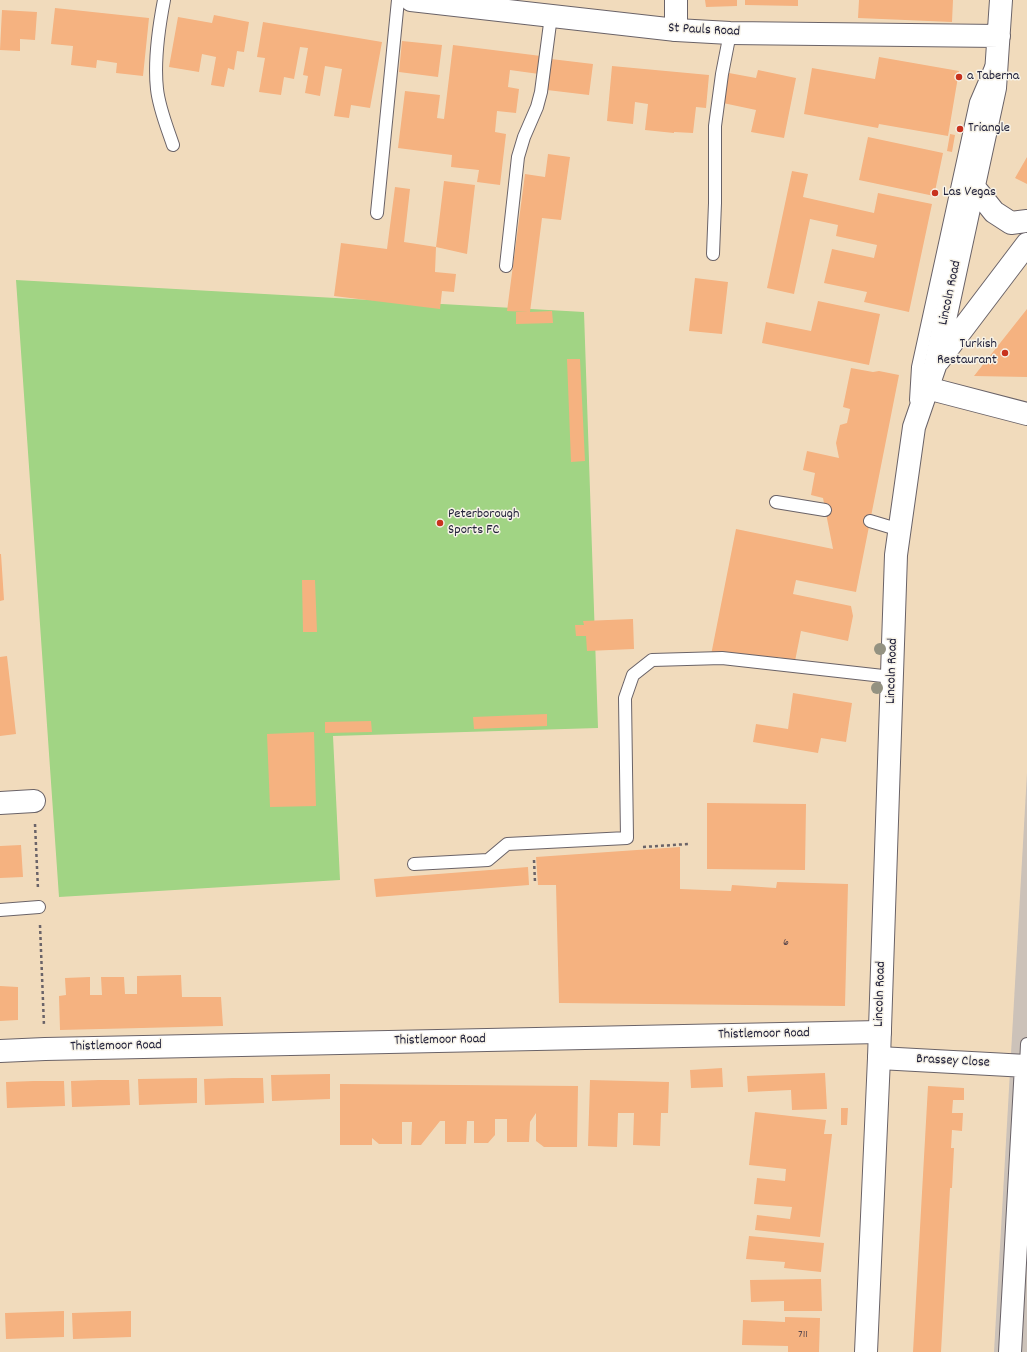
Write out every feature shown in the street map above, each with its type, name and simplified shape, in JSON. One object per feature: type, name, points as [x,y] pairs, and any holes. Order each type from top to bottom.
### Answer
[{"type":"street","points":[[676,0],[676,30]]},
{"type":"street","name":"Lincoln Road","points":[[866,1352],[880,1032],[896,555],[914,427],[935,366],[996,88],[1001,0]]},
{"type":"street","name":"St Pauls Road","points":[[425,1],[676,30],[999,42]]},
{"type":"street","points":[[974,187],[994,212],[1011,223],[1027,221]]},
{"type":"street","points":[[935,366],[1027,244]]},
{"type":"street","points":[[927,388],[1027,414]]},
{"type":"street","points":[[0,803],[34,801]]},
{"type":"street","name":"Thistlemoor Road","points":[[0,1051],[880,1032]]},
{"type":"street","name":"Brassey Close","points":[[879,1058],[1026,1066]]},
{"type":"street","points":[[1010,1352],[1026,1066]]},
{"type":"lane","points":[[164,0],[157,57],[157,88],[161,109],[173,145]]},
{"type":"lane","points":[[377,213],[398,0]]},
{"type":"lane","points":[[506,266],[518,157],[541,92],[551,16]]},
{"type":"lane","points":[[713,254],[716,126],[722,74],[730,33]]},
{"type":"lane","points":[[914,427],[918,367],[976,102],[999,42]]},
{"type":"lane","points":[[776,502],[826,510]]},
{"type":"lane","points":[[870,521],[900,530]]},
{"type":"lane","points":[[414,864],[488,860],[507,844],[627,838],[624,698],[633,675],[652,660],[722,658],[892,677]]},
{"type":"lane","points":[[0,910],[39,907]]},
{"type":"lane","points":[[1026,1066],[1027,1044]]},
{"type":"path","points":[[34,801],[45,1049]]},
{"type":"shaded area","points":[[1027,773],[1027,1352],[994,1352]]},
{"type":"green space","points":[[16,280],[584,312],[598,728],[333,736],[340,880],[59,897]]},
{"type":"building","points":[[705,0],[737,0],[737,6],[706,7]]},
{"type":"building","points":[[745,0],[798,0],[798,6],[745,5]]},
{"type":"building","points":[[859,0],[953,0],[952,22],[858,18]]},
{"type":"building","points":[[55,8],[149,18],[143,76],[116,73],[117,63],[97,60],[96,68],[71,65],[73,46],[51,44]]},
{"type":"building","points":[[2,10],[37,12],[35,40],[20,39],[20,51],[0,50]]},
{"type":"building","points":[[214,15],[249,22],[244,52],[237,51],[234,70],[228,68],[224,87],[211,85],[216,57],[202,54],[199,72],[169,67],[178,17],[212,23]]},
{"type":"building","points":[[263,22],[382,42],[370,108],[351,105],[349,118],[334,116],[342,69],[325,66],[320,96],[305,93],[308,76],[303,75],[308,48],[300,47],[294,79],[284,77],[281,95],[259,92],[265,58],[257,57]]},
{"type":"building","points":[[402,41],[442,45],[438,77],[399,72]]},
{"type":"building","points":[[453,45],[541,56],[539,74],[510,70],[508,87],[519,89],[516,113],[497,111],[495,132],[506,134],[500,185],[477,182],[479,170],[451,167],[452,155],[398,148],[405,91],[440,95],[437,118],[444,119]]},
{"type":"building","points":[[879,57],[959,71],[948,136],[879,124],[878,128],[804,114],[812,68],[875,79]]},
{"type":"building","points":[[551,59],[593,64],[589,95],[547,90]]},
{"type":"building","points":[[612,66],[709,75],[706,108],[696,107],[693,133],[645,130],[648,104],[635,102],[633,124],[607,121]]},
{"type":"building","points":[[758,70],[796,78],[784,138],[751,132],[756,110],[723,103],[729,73],[756,78]]},
{"type":"building","points":[[950,134],[955,135],[952,152],[947,151]]},
{"type":"building","points":[[868,137],[943,153],[934,196],[859,180]]},
{"type":"building","points":[[548,154],[570,157],[561,220],[542,218],[530,312],[552,311],[553,323],[516,324],[516,312],[528,312],[507,311],[525,174],[545,177]]},
{"type":"building","points":[[1027,157],[1027,184],[1015,178]]},
{"type":"building","points":[[792,171],[808,174],[803,197],[874,213],[878,193],[932,204],[909,312],[864,302],[867,292],[824,283],[832,249],[874,258],[877,245],[836,236],[838,225],[810,219],[794,294],[767,288]]},
{"type":"building","points":[[444,181],[475,185],[467,254],[436,247]]},
{"type":"building","points":[[395,187],[410,189],[404,242],[436,247],[435,272],[456,274],[454,292],[442,291],[440,309],[334,296],[341,243],[387,249]]},
{"type":"building","points":[[695,278],[728,282],[722,334],[689,331]]},
{"type":"building","points":[[818,301],[880,314],[869,365],[762,343],[766,322],[811,331]]},
{"type":"building","points":[[1027,309],[1027,377],[974,376]]},
{"type":"building","points":[[567,359],[580,359],[585,461],[571,462]]},
{"type":"building","points":[[851,368],[899,375],[856,592],[796,580],[793,594],[851,606],[853,616],[848,641],[801,631],[795,661],[778,657],[777,663],[711,655],[736,529],[833,549],[823,498],[811,495],[815,473],[803,470],[807,451],[839,458],[836,443],[840,425],[847,423],[850,409],[843,407]]},
{"type":"building","points":[[0,554],[4,600],[0,601]]},
{"type":"building","points":[[302,580],[315,580],[317,632],[303,632]]},
{"type":"building","points":[[633,619],[634,649],[587,651],[586,636],[576,636],[575,625],[584,625],[583,621]]},
{"type":"building","points":[[7,656],[16,734],[0,736],[0,657]]},
{"type":"building","points":[[793,693],[852,703],[846,742],[821,738],[818,753],[753,742],[756,724],[788,729]]},
{"type":"building","points":[[547,714],[547,726],[474,729],[473,717]]},
{"type":"building","points":[[371,721],[372,732],[325,733],[325,722]]},
{"type":"building","points":[[314,732],[316,806],[270,807],[267,734]]},
{"type":"building","points":[[707,803],[806,804],[805,870],[707,869]]},
{"type":"building","points":[[21,845],[23,877],[0,878],[0,846]]},
{"type":"building","points":[[680,847],[680,889],[731,891],[732,885],[776,888],[777,882],[848,884],[845,1006],[559,1003],[556,885],[538,885],[536,857]]},
{"type":"building","points":[[528,867],[529,885],[376,897],[374,879]]},
{"type":"building","points":[[181,975],[182,997],[221,997],[223,1026],[60,1030],[59,996],[66,995],[65,978],[90,977],[90,995],[102,995],[101,977],[124,977],[125,994],[137,994],[137,976]]},
{"type":"building","points":[[0,986],[18,987],[18,1020],[0,1021]]},
{"type":"building","points":[[722,1068],[723,1087],[691,1088],[690,1070]]},
{"type":"building","points":[[825,1073],[827,1109],[792,1110],[791,1090],[748,1092],[747,1076]]},
{"type":"building","points":[[330,1074],[330,1099],[272,1101],[271,1075]]},
{"type":"building","points":[[197,1078],[197,1103],[139,1105],[138,1079]]},
{"type":"building","points":[[263,1078],[264,1103],[205,1105],[204,1079]]},
{"type":"building","points":[[129,1080],[130,1105],[72,1107],[71,1081]]},
{"type":"building","points":[[590,1080],[669,1082],[668,1113],[661,1113],[660,1146],[633,1145],[634,1113],[618,1113],[617,1147],[588,1146]]},
{"type":"building","points":[[64,1081],[65,1106],[7,1108],[6,1082]]},
{"type":"building","points":[[340,1084],[578,1086],[577,1147],[544,1147],[536,1141],[536,1113],[530,1122],[529,1142],[507,1142],[507,1119],[495,1119],[495,1135],[488,1143],[474,1143],[474,1121],[467,1121],[466,1144],[445,1144],[445,1121],[440,1121],[421,1145],[411,1145],[412,1122],[402,1122],[402,1144],[379,1144],[372,1138],[372,1145],[340,1145]]},
{"type":"building","points":[[928,1086],[964,1088],[964,1100],[953,1100],[952,1113],[963,1113],[962,1131],[952,1130],[951,1148],[954,1148],[952,1188],[950,1188],[941,1352],[913,1352]]},
{"type":"building","points":[[841,1108],[848,1108],[847,1125],[841,1125]]},
{"type":"building","points":[[755,1112],[826,1120],[824,1134],[832,1134],[820,1237],[755,1230],[757,1215],[790,1219],[792,1207],[754,1204],[757,1178],[785,1181],[786,1169],[749,1165]]},
{"type":"building","points":[[749,1236],[824,1243],[821,1272],[784,1268],[785,1262],[746,1259]]},
{"type":"building","points":[[821,1279],[822,1311],[784,1311],[784,1301],[751,1302],[750,1280]]},
{"type":"building","points":[[64,1311],[64,1337],[6,1339],[5,1313]]},
{"type":"building","points":[[131,1311],[131,1337],[73,1339],[72,1313]]},
{"type":"building","points":[[785,1317],[820,1318],[819,1352],[788,1352],[788,1346],[742,1345],[743,1320],[785,1322]]},
{"type":"place","name":"a Taberna","points":[[959,77]]},
{"type":"place","name":"Triangle","points":[[960,129]]},
{"type":"place","name":"Las Vegas","points":[[935,193]]},
{"type":"place","name":"Turkish Restaurant","points":[[1005,353]]},
{"type":"place","name":"Peterborough Sports FC","points":[[440,523]]}]
